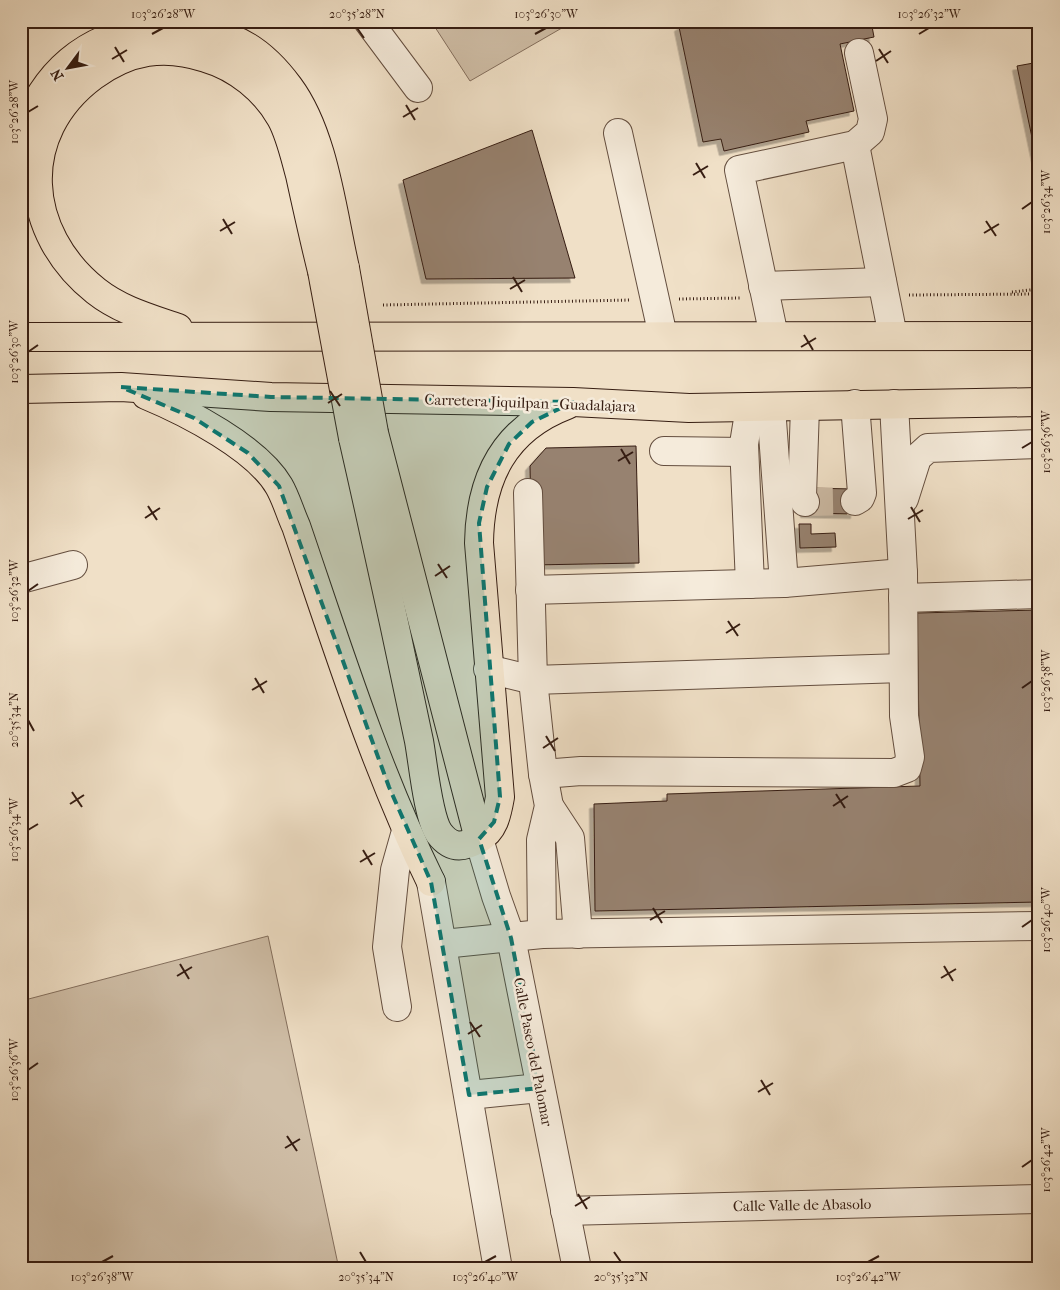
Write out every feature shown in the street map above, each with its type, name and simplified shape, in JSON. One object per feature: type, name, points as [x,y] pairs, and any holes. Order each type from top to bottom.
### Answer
[{"type":"highway","points":[[21,137],[32,109],[54,76],[70,61],[104,41],[140,30],[177,27],[206,31],[233,40],[250,49],[278,74],[290,88],[308,118],[320,156],[333,269],[428,798],[438,832],[452,846],[462,846],[480,839],[489,831],[494,822],[500,797],[479,543],[480,523],[487,487],[500,458],[520,432],[546,414],[573,402]]},
{"type":"highway","points":[[203,336],[128,311],[97,292],[73,270],[54,242],[47,227],[38,192],[37,172],[39,153],[46,132],[69,97],[113,62],[148,50],[180,51],[213,60],[228,67],[257,88],[282,119],[333,269]]},
{"type":"highway","points":[[21,336],[1039,336]]},
{"type":"highway","points":[[121,387],[155,398],[194,418],[248,453],[262,465],[279,486],[296,526],[360,710],[406,831],[431,882]]},
{"type":"highway","name":"Carretera Jiquilpan - Guadalajara","points":[[21,389],[121,387],[271,397],[573,402],[689,408],[1039,402]]},
{"type":"highway","points":[[364,435],[480,839]]},
{"type":"highway","points":[[420,749],[431,882]]},
{"type":"street","points":[[368,21],[418,88]]},
{"type":"street","points":[[774,336],[739,170],[855,145],[870,132],[873,119],[859,53]]},
{"type":"street","points":[[618,133],[663,336]]},
{"type":"street","points":[[855,145],[893,336]]},
{"type":"street","points":[[764,292],[883,289]]},
{"type":"street","points":[[855,404],[862,493],[855,502]]},
{"type":"street","points":[[542,774],[581,771],[894,773],[907,768],[910,757],[904,716],[903,585],[898,518],[894,404]]},
{"type":"street","points":[[750,584],[744,452],[761,407]]},
{"type":"street","points":[[761,407],[784,583]]},
{"type":"street","points":[[805,407],[802,496],[805,502]]},
{"type":"street","points":[[898,518],[917,458],[928,448],[1039,444]]},
{"type":"street","points":[[664,451],[744,452]]},
{"type":"street","points":[[528,493],[530,590],[534,634],[533,680],[542,774],[549,806],[570,838],[578,934]]},
{"type":"street","points":[[21,579],[72,565]]},
{"type":"street","points":[[530,590],[784,583],[903,585],[1039,594]]},
{"type":"street","points":[[488,669],[533,680],[903,668]]},
{"type":"street","points":[[542,934],[541,840],[549,806]]},
{"type":"street","points":[[397,1007],[387,947],[395,870],[406,831]]},
{"type":"street","name":"Calle Paseo del Palomar","points":[[480,839],[511,938],[577,1269]]},
{"type":"street","points":[[431,882],[498,1269]]},
{"type":"street","points":[[443,944],[542,934],[1039,926]]},
{"type":"street","points":[[469,1095],[540,1088]]},
{"type":"street","name":"Calle Valle de Abasolo","points":[[565,1211],[1039,1199]]},
{"type":"path","points":[[883,289],[1039,294]]},
{"type":"path","points":[[996,293],[1039,289]]},
{"type":"path","points":[[383,305],[655,300],[764,292]]},
{"type":"highlighted area","points":[[121,387],[271,397],[573,402],[532,422],[509,444],[487,487],[479,523],[500,797],[494,822],[479,839],[511,938],[540,1088],[469,1095],[431,882],[389,787],[279,486],[248,453],[194,418]]},
{"type":"shaded area","points":[[431,21],[574,21],[470,81]]},
{"type":"shaded area","points":[[268,936],[339,1269],[21,1269],[21,1001]]},
{"type":"building","points":[[689,21],[871,21],[874,37],[840,44],[854,111],[806,121],[809,132],[724,151],[721,139],[703,142],[679,27]]},
{"type":"building","points":[[1039,62],[1039,171],[1017,66]]},
{"type":"building","points":[[532,130],[575,278],[426,279],[403,180]]},
{"type":"building","points":[[636,446],[639,563],[532,565],[530,466],[546,448]]},
{"type":"building","points":[[805,488],[855,489],[855,514],[805,513]]},
{"type":"building","points":[[799,524],[811,524],[811,534],[835,533],[836,547],[800,548]]},
{"type":"building","points":[[1039,610],[1039,902],[595,911],[594,804],[667,801],[667,794],[920,786],[917,613]]},
{"type":"tunnel","points":[[805,502],[855,501]]}]
